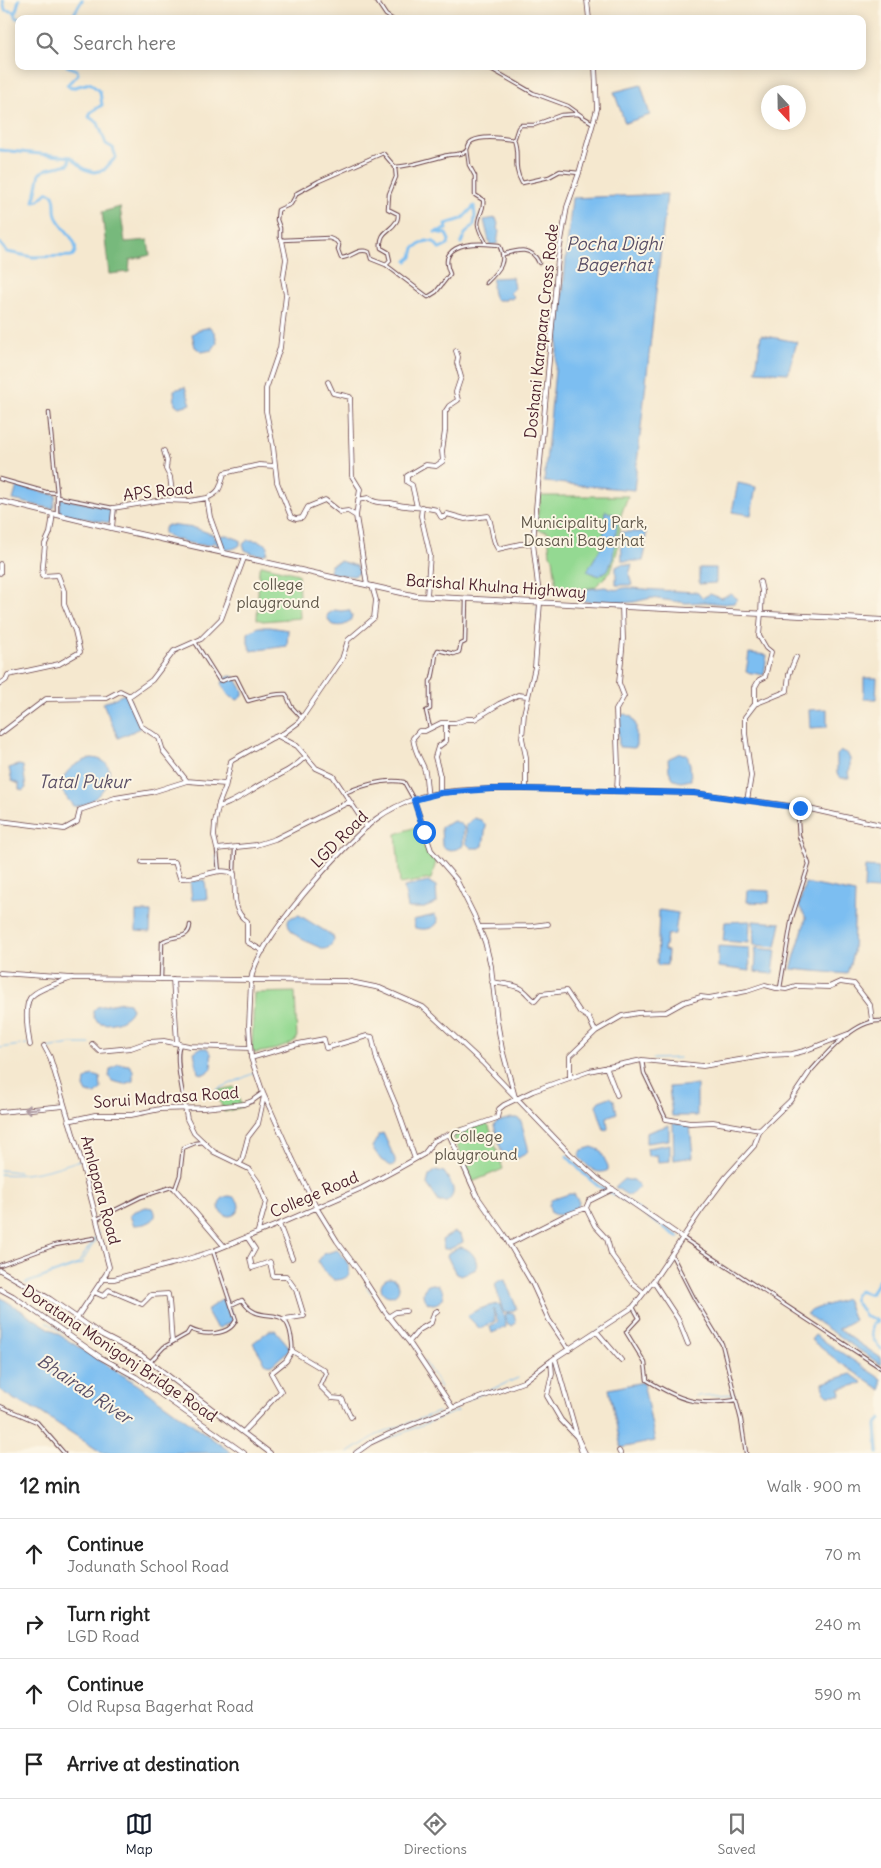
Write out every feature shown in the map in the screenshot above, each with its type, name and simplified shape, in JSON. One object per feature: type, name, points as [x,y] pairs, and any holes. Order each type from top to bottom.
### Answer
[{"type":"highway","name":"Barishal Khulna Highway","points":[[0,501],[244,558],[370,586],[427,596],[881,620]]},
{"type":"street","points":[[376,0],[386,15]]},
{"type":"street","points":[[588,0],[589,15]]},
{"type":"street","points":[[493,70],[533,93],[568,106],[594,124]]},
{"type":"street","name":"Doshani Karapara Cross Rode","points":[[526,789],[526,757],[522,738],[527,696],[535,667],[540,603],[533,543],[558,258],[567,207],[594,124],[597,109],[595,70]]},
{"type":"street","points":[[579,173],[560,171],[549,177],[522,183],[516,166],[516,145],[514,140],[518,128],[524,124],[534,125],[561,115],[574,114],[582,116]]},
{"type":"street","points":[[486,244],[478,226],[485,207],[484,200],[475,195],[475,176],[469,165],[467,150],[472,140],[486,138],[514,140]]},
{"type":"street","points":[[395,167],[464,153],[467,150]]},
{"type":"street","points":[[356,516],[348,511],[340,512],[325,500],[308,507],[302,518],[296,519],[291,517],[279,491],[266,411],[266,388],[282,336],[286,296],[284,278],[286,259],[276,214],[278,210],[291,204],[296,193],[383,153],[395,167],[396,177],[388,194],[388,209],[398,214],[396,223],[384,232],[380,243],[381,248],[388,252],[390,261],[386,265]]},
{"type":"street","points":[[282,240],[329,238],[336,241],[339,245],[340,258],[345,258],[352,252],[365,250],[369,252],[371,259],[386,265],[428,297],[436,292],[450,274],[446,260],[448,254],[453,250],[472,244],[499,245],[504,254],[504,259],[501,266],[486,283]]},
{"type":"street","points":[[504,254],[522,249],[532,253],[538,263]]},
{"type":"street","points":[[427,596],[430,556],[420,507],[412,485],[407,482],[407,476],[426,464],[436,466],[443,461],[445,412],[449,406],[458,400],[456,392],[461,377],[456,351]]},
{"type":"street","points":[[219,872],[214,828],[231,761],[290,730],[302,718],[342,659],[348,640],[374,618],[376,600],[370,586],[356,516],[360,489],[352,476],[350,397],[333,393],[328,382]]},
{"type":"street","points":[[0,684],[6,680],[8,675],[59,664],[80,652],[75,631],[64,604],[64,591],[58,575],[42,576],[45,544],[55,514],[58,492],[49,413]]},
{"type":"street","points":[[164,451],[173,500]]},
{"type":"street","points":[[208,498],[216,495],[222,486],[224,473],[259,465],[275,466]]},
{"type":"street","points":[[0,479],[46,492],[58,492]]},
{"type":"street","points":[[57,497],[114,508]]},
{"type":"street","name":"APS Road","points":[[112,528],[114,508],[130,504],[173,500],[189,501],[208,498],[210,517],[223,553]]},
{"type":"street","points":[[358,500],[368,498],[373,502],[437,510],[440,517],[445,517],[447,514],[465,519],[488,516],[495,545],[498,549],[533,543]]},
{"type":"street","points":[[130,696],[152,680],[174,652],[195,642],[210,631],[221,619],[244,558]]},
{"type":"street","points":[[0,564],[0,573]]},
{"type":"street","points":[[755,704],[755,687],[759,680],[765,677],[771,652],[758,636],[762,591],[760,582]]},
{"type":"street","points":[[430,728],[426,710],[430,709],[429,685],[436,661],[436,654],[438,650],[456,654],[459,652],[461,644],[465,642],[466,599]]},
{"type":"street","points":[[617,791],[616,710],[624,696],[619,684],[623,639],[622,606]]},
{"type":"street","points":[[195,642],[219,680],[222,681],[236,677],[248,702],[276,693],[286,694],[291,706],[302,718]]},
{"type":"street","points":[[747,800],[751,776],[745,733],[746,717],[755,704],[787,691],[789,674],[796,657]]},
{"type":"street","points":[[0,734],[46,699],[107,698],[120,691],[130,696]]},
{"type":"street","points":[[428,796],[423,767],[418,760],[414,738],[419,731],[441,723],[475,719],[518,695],[527,696]]},
{"type":"street","points":[[130,696],[129,700],[141,726],[159,738],[163,751],[188,781]]},
{"type":"street","points":[[440,793],[440,776],[435,757],[438,747],[446,741],[446,723]]},
{"type":"street","points":[[278,736],[297,746],[316,768],[333,776],[367,827]]},
{"type":"street","points":[[218,807],[242,797],[260,785],[276,778],[306,756]]},
{"type":"street","points":[[0,822],[64,829],[77,822],[80,810],[115,798],[152,792],[188,781],[225,784]]},
{"type":"street","points":[[344,793],[377,783],[404,782],[414,800],[431,850],[456,879],[485,942],[491,966],[502,1049],[516,1099]]},
{"type":"street","name":"LGD Road","points":[[453,1408],[409,1342],[388,1317],[316,1208],[264,1094],[251,1058],[252,980],[253,970],[274,933],[341,851],[376,818],[414,800],[440,793],[491,789],[526,789],[694,793],[800,808],[881,825]]},
{"type":"street","points":[[217,850],[262,843],[275,839],[349,802]]},
{"type":"street","points":[[780,988],[792,917],[809,864],[799,836],[800,808]]},
{"type":"street","points":[[235,847],[236,910],[247,921],[247,942],[263,952]]},
{"type":"street","points":[[142,862],[175,862],[180,878],[190,880],[228,870],[234,874]]},
{"type":"street","points":[[479,928],[548,924]]},
{"type":"street","points":[[161,979],[162,942],[166,939],[187,934],[190,931],[190,925]]},
{"type":"street","points":[[0,972],[72,978],[346,981],[380,988],[423,1007],[484,1064],[570,1154],[598,1179],[683,1238],[881,1368]]},
{"type":"street","points":[[30,1044],[27,1006],[30,998],[35,993],[72,978]]},
{"type":"street","points":[[173,979],[178,1058],[185,1107],[190,1126],[194,1133],[214,1152],[249,1169],[259,1183],[266,1202],[258,1231]]},
{"type":"street","points":[[492,982],[515,986],[535,1000],[541,994],[566,991],[580,1012],[589,1018],[594,1029]]},
{"type":"street","points":[[570,1077],[570,1056],[596,1031],[622,1016],[638,1013],[666,1012],[684,1002],[701,997],[710,998],[747,991],[765,985],[786,989],[796,986],[829,987],[840,982],[854,984],[870,1005],[872,1020]]},
{"type":"street","points":[[356,1453],[370,1443],[389,1434],[523,1382],[554,1359],[633,1307],[726,1177],[754,1146],[760,1132],[790,1101],[809,1073],[848,1034],[872,1020],[881,1021]]},
{"type":"street","name":"College Road","points":[[102,1279],[108,1280],[130,1275],[213,1251],[279,1224],[362,1188],[424,1154],[434,1141],[495,1119],[501,1107],[533,1091],[570,1077],[642,1060],[703,1066],[769,1054],[792,1054],[848,1034]]},
{"type":"street","points":[[251,1058],[298,1044],[324,1039],[326,1048],[367,1036],[372,1037],[377,1060],[415,1159]]},
{"type":"street","points":[[92,1044],[99,1051],[131,1048],[148,1042],[164,1041],[230,1048],[250,1048]]},
{"type":"street","name":"Amlapara Road","points":[[44,1046],[50,1057],[108,1264],[108,1270],[66,1334]]},
{"type":"street","points":[[642,1060],[644,1073],[666,1119],[690,1123],[713,1122],[760,1132]]},
{"type":"street","points":[[606,1067],[617,1095]]},
{"type":"street","points":[[239,1164],[242,1160],[248,1137],[258,1124],[264,1094]]},
{"type":"street","name":"Sorui Madrasa Road","points":[[68,1121],[95,1115],[131,1115],[160,1109],[204,1108],[244,1104],[264,1094]]},
{"type":"street","points":[[0,1112],[64,1106]]},
{"type":"street","points":[[449,1134],[477,1196],[504,1234],[532,1283],[549,1320],[568,1350]]},
{"type":"street","points":[[175,1189],[180,1175],[183,1148],[204,1142]]},
{"type":"street","points":[[96,1219],[141,1197],[171,1187],[175,1189],[224,1246]]},
{"type":"street","points":[[509,1244],[564,1216],[586,1208],[589,1201],[613,1189]]},
{"type":"street","points":[[586,1208],[595,1226],[608,1239],[611,1254],[625,1271],[628,1278],[644,1293]]},
{"type":"street","points":[[279,1224],[292,1258]]},
{"type":"street","points":[[232,1305],[242,1300],[254,1313],[263,1316],[275,1316],[285,1319],[304,1316],[296,1290],[286,1276],[273,1276],[270,1262],[252,1268],[250,1258],[255,1249],[247,1237]]},
{"type":"street","points":[[0,1265],[55,1245],[94,1238]]},
{"type":"street","points":[[149,1363],[164,1347],[186,1334],[190,1329],[200,1334],[218,1333],[232,1327],[236,1320],[213,1251]]},
{"type":"street","points":[[672,1255],[694,1298],[722,1344],[736,1400],[746,1453]]},
{"type":"street","points":[[0,1270],[102,1335],[140,1355],[270,1453]]},
{"type":"street","points":[[653,1281],[678,1319],[688,1344]]},
{"type":"street","name":"Doratana Monigonj Bridge Road","points":[[0,1289],[13,1296],[100,1357],[136,1377],[244,1453]]},
{"type":"street","points":[[94,1292],[102,1296],[110,1290],[142,1304],[151,1295],[168,1294],[172,1341]]},
{"type":"street","points":[[633,1307],[639,1318],[626,1332],[645,1363],[647,1380],[673,1396],[695,1403],[736,1400]]},
{"type":"street","points":[[388,1317],[396,1312],[406,1311]]},
{"type":"street","points":[[409,1342],[419,1330],[431,1323],[434,1313],[437,1311]]},
{"type":"street","points":[[243,1432],[281,1391],[271,1373],[289,1357],[292,1351],[290,1327],[285,1319]]},
{"type":"street","points":[[597,1332],[621,1360]]},
{"type":"street","points":[[292,1351],[324,1370],[326,1373],[320,1386],[332,1398],[342,1398],[351,1417]]},
{"type":"street","points":[[554,1359],[583,1453]]},
{"type":"street","points":[[554,1359],[551,1364],[552,1374],[547,1396],[561,1420],[576,1437],[583,1453]]},
{"type":"street","points":[[0,1406],[37,1422],[64,1453]]},
{"type":"green space","points":[[120,207],[125,242],[148,240],[150,255],[130,260],[129,272],[109,274],[102,212]]},
{"type":"green space","name":"Municipality Park, Dasani Bagerhat","points":[[541,496],[628,496],[621,515],[617,552],[611,571],[595,587],[557,589],[553,558],[550,555],[548,532],[535,529]]},
{"type":"green space","name":"college playground","points":[[262,565],[298,574],[300,618],[263,621],[257,619],[259,570]]},
{"type":"green space","points":[[421,825],[429,854],[436,862],[431,879],[400,884],[396,834]]},
{"type":"green space","points":[[295,992],[297,1039],[282,1047],[254,1053],[252,1048],[254,993]]},
{"type":"green space","points":[[234,1087],[242,1107],[224,1112],[216,1091]]},
{"type":"green space","name":"College playground","points":[[486,1123],[489,1126],[503,1169],[472,1182],[452,1133]]},
{"type":"water","points":[[641,85],[650,115],[625,123],[614,92]]},
{"type":"water","name":"Pocha Dighi Bagerhat","points":[[667,194],[634,490],[544,482],[572,198]]},
{"type":"water","points":[[496,218],[499,231],[497,244],[490,245],[484,220]]},
{"type":"water","points":[[512,277],[514,288],[510,293],[514,297],[511,299],[507,298],[506,300],[496,300],[492,287],[493,278]]},
{"type":"water","points":[[210,327],[215,333],[217,343],[212,350],[202,352],[195,347],[192,334],[198,330]]},
{"type":"water","points":[[761,335],[797,342],[788,373],[756,371]]},
{"type":"water","points":[[185,387],[191,404],[179,407],[175,404],[174,390]]},
{"type":"water","points":[[738,483],[756,487],[751,515],[732,512]]},
{"type":"water","points":[[17,486],[56,495],[53,509],[13,500]]},
{"type":"water","points":[[60,498],[113,509],[110,523],[59,514]]},
{"type":"water","points":[[605,511],[618,516],[613,558],[608,570],[599,576],[587,571],[603,544]]},
{"type":"water","points":[[168,525],[195,528],[214,535],[214,540],[218,536],[227,535],[240,540],[240,545],[233,549],[226,549],[214,541],[212,544],[202,545],[180,541],[164,533],[164,528]]},
{"type":"water","points":[[621,532],[646,532],[643,561],[622,561]]},
{"type":"water","points":[[248,540],[266,544],[268,546],[267,553],[259,555],[245,550],[243,544]]},
{"type":"water","points":[[340,561],[356,566],[360,572],[354,576],[332,574],[330,572],[331,565]]},
{"type":"water","points":[[622,564],[632,565],[629,574],[632,585],[616,585],[616,567]]},
{"type":"water","points":[[699,568],[716,568],[716,583],[699,584]]},
{"type":"water","points":[[605,587],[613,589],[628,588],[697,592],[702,598],[710,594],[721,598],[731,594],[738,599],[734,603],[724,604],[686,603],[651,598],[619,603],[583,601],[579,598],[581,590]]},
{"type":"water","points":[[335,610],[349,610],[352,615],[350,621],[342,626],[331,624],[327,617],[328,614]]},
{"type":"water","points":[[258,627],[288,630],[287,646],[251,651],[248,643],[248,633]]},
{"type":"water","points":[[749,653],[767,655],[764,675],[746,672]]},
{"type":"water","points":[[230,676],[235,677],[243,691],[243,695],[238,700],[229,696],[222,685],[223,679]]},
{"type":"water","points":[[864,678],[877,678],[876,699],[864,699]]},
{"type":"water","points":[[127,693],[141,728],[118,738],[103,703]]},
{"type":"water","points":[[827,709],[827,727],[810,728],[809,710]]},
{"type":"water","points":[[625,714],[632,717],[636,725],[636,747],[634,748],[619,747],[618,721],[621,715]]},
{"type":"water","points":[[841,751],[847,753],[850,759],[849,778],[841,778],[837,774],[837,755]]},
{"type":"water","points":[[680,753],[687,755],[690,764],[691,780],[681,782],[674,780],[669,771],[668,759]]},
{"type":"water","name":"Tatal Pukur","points":[[91,758],[102,761],[108,767],[109,775],[106,784],[92,800],[83,805],[73,806],[61,790],[64,777],[75,765]]},
{"type":"water","points":[[18,765],[23,766],[26,788],[22,791],[19,789],[19,784],[12,781],[9,768]]},
{"type":"water","points":[[474,818],[481,820],[486,826],[483,846],[479,848],[471,848],[466,843],[466,825]]},
{"type":"water","points":[[454,821],[464,827],[463,846],[450,850],[442,846],[441,827]]},
{"type":"water","points":[[865,867],[879,868],[878,890],[864,889]]},
{"type":"water","points":[[205,880],[207,899],[192,900],[190,881]]},
{"type":"water","points":[[429,882],[436,886],[437,903],[424,908],[408,908],[404,887]]},
{"type":"water","points":[[805,883],[855,893],[853,953],[847,974],[791,969],[806,918],[799,906]]},
{"type":"water","points":[[748,890],[770,891],[769,903],[747,902]]},
{"type":"water","points":[[659,910],[678,913],[675,934],[667,935],[664,950],[668,951],[667,965],[657,965]]},
{"type":"water","points":[[136,912],[151,912],[150,932],[136,931]]},
{"type":"water","points":[[299,915],[333,936],[334,940],[327,949],[323,949],[295,935],[289,926],[288,920]]},
{"type":"water","points":[[435,915],[438,922],[434,927],[425,929],[415,928],[413,920]]},
{"type":"water","points":[[750,921],[749,943],[723,941],[725,922]]},
{"type":"water","points":[[753,921],[781,923],[776,947],[754,945]]},
{"type":"water","points":[[718,946],[749,948],[750,971],[718,967]]},
{"type":"water","points":[[755,948],[776,950],[773,974],[755,972]]},
{"type":"water","points":[[122,1002],[129,1003],[132,1009],[124,1019],[111,1024],[104,1024],[94,1018],[93,1011],[97,1007]]},
{"type":"water","points":[[200,1048],[207,1048],[211,1053],[212,1069],[204,1074],[198,1073],[194,1052]]},
{"type":"water","points":[[118,1064],[129,1065],[133,1070],[133,1081],[124,1084],[112,1081],[109,1077],[110,1070]]},
{"type":"water","points":[[92,1075],[100,1077],[101,1089],[96,1094],[87,1093],[84,1087],[85,1080]]},
{"type":"water","points":[[697,1085],[697,1116],[672,1116],[669,1087]]},
{"type":"water","points":[[610,1097],[614,1100],[617,1113],[607,1117],[608,1129],[604,1130],[596,1105],[599,1101]]},
{"type":"water","points":[[517,1118],[521,1121],[528,1147],[527,1153],[518,1158],[508,1159],[502,1154],[494,1125],[497,1122]]},
{"type":"water","points":[[673,1123],[690,1126],[693,1157],[674,1160]]},
{"type":"water","points":[[669,1125],[669,1140],[646,1143],[646,1133]]},
{"type":"water","points":[[383,1133],[395,1159],[395,1164],[391,1166],[381,1160],[372,1147],[379,1135]]},
{"type":"water","points":[[670,1144],[670,1161],[658,1162],[657,1155],[648,1156],[647,1148]]},
{"type":"water","points":[[592,1147],[600,1150],[608,1170],[604,1172],[596,1171],[579,1157],[582,1150]]},
{"type":"water","points":[[436,1170],[444,1172],[453,1187],[453,1195],[447,1202],[439,1202],[427,1184],[429,1176]]},
{"type":"water","points":[[624,1179],[634,1180],[639,1185],[630,1195],[615,1187]]},
{"type":"water","points":[[574,1194],[579,1202],[578,1206],[562,1215],[551,1213],[549,1206],[551,1200]]},
{"type":"water","points":[[225,1196],[233,1196],[239,1202],[239,1210],[233,1216],[225,1216],[219,1210],[219,1202]]},
{"type":"water","points":[[146,1207],[153,1208],[155,1216],[153,1219],[147,1223],[134,1225],[130,1216],[133,1212]]},
{"type":"water","points":[[454,1232],[461,1235],[463,1242],[450,1249],[444,1249],[442,1240]]},
{"type":"water","points":[[460,1247],[467,1249],[473,1255],[477,1265],[476,1269],[461,1276],[456,1274],[447,1256],[448,1253]]},
{"type":"water","points":[[337,1250],[348,1264],[349,1273],[347,1277],[334,1280],[321,1268],[318,1261],[324,1254]]},
{"type":"water","points":[[390,1278],[398,1283],[399,1287],[394,1295],[390,1296],[382,1291],[381,1287],[386,1279]]},
{"type":"water","points":[[500,1280],[505,1280],[516,1306],[516,1309],[508,1313],[503,1312],[495,1284]]},
{"type":"water","points":[[433,1284],[440,1287],[443,1294],[440,1301],[433,1304],[426,1301],[423,1294],[426,1287]]},
{"type":"water","name":"Bhairab River","points":[[0,1297],[138,1385],[232,1453],[102,1453],[37,1410],[15,1400],[0,1390]]},
{"type":"water","points":[[223,1299],[227,1300],[234,1321],[219,1328],[216,1327],[207,1311]]},
{"type":"water","points":[[846,1299],[854,1320],[838,1329],[881,1358],[881,1365],[806,1314]]},
{"type":"water","points":[[497,1304],[500,1305],[505,1318],[505,1315],[508,1313],[514,1314],[516,1323],[512,1326],[505,1319],[506,1327],[492,1333],[490,1327],[498,1322],[493,1309],[495,1321],[482,1328],[479,1328],[467,1316]]},
{"type":"water","points":[[270,1330],[275,1330],[290,1349],[272,1365],[266,1364],[253,1343]]},
{"type":"water","points":[[815,1335],[881,1379],[881,1390],[839,1362],[811,1340]]},
{"type":"water","points":[[851,1374],[863,1383],[840,1389],[841,1395],[828,1395],[824,1391],[823,1383]]},
{"type":"water","points":[[643,1382],[655,1441],[621,1448],[609,1389]]},
{"type":"waterway","points":[[3,0],[5,10],[16,12]]},
{"type":"waterway","points":[[15,15],[19,0]]},
{"type":"waterway","points":[[73,15],[82,0]]},
{"type":"waterway","points":[[29,15],[34,15]]},
{"type":"waterway","points":[[0,150],[71,157],[84,169],[94,172],[104,170],[116,157],[113,148],[106,144],[98,123],[89,117],[91,112],[102,105],[100,92],[90,83],[71,88],[67,85],[78,74],[77,70]]},
{"type":"waterway","points":[[0,243],[7,252],[33,257],[72,256],[75,252],[74,242],[56,215],[53,195],[48,192],[39,200],[34,201],[40,173],[47,169],[69,164],[70,157]]},
{"type":"waterway","points":[[407,261],[412,257],[414,248],[426,241],[434,242],[440,249],[448,245],[449,240],[446,234],[435,232],[447,229],[446,224],[462,219],[474,206],[474,225],[465,234],[461,243]]},
{"type":"waterway","points":[[537,617],[538,604]]},
{"type":"waterway","points":[[216,856],[218,869]]},
{"type":"waterway","points":[[46,990],[54,986]]},
{"type":"waterway","points":[[0,1048],[27,1044]]},
{"type":"waterway","points":[[47,1048],[71,1044],[90,1044]]},
{"type":"waterway","points":[[653,1059],[679,1058]]},
{"type":"waterway","points":[[216,1090],[254,1073]]},
{"type":"waterway","points":[[567,1156],[598,1186],[621,1198],[678,1237]]},
{"type":"waterway","points":[[0,1174],[31,1173],[80,1160]]},
{"type":"waterway","points":[[0,1170],[19,1172]]},
{"type":"waterway","points":[[313,1197],[317,1205]]},
{"type":"waterway","points":[[25,1283],[78,1264],[98,1233]]},
{"type":"waterway","points":[[26,1284],[81,1264],[99,1234]]},
{"type":"waterway","points":[[881,1280],[879,1280],[871,1293],[859,1291],[854,1299],[865,1316],[876,1320],[877,1322],[872,1324],[872,1335],[881,1349]]},
{"type":"waterway","points":[[365,1284],[371,1293]]},
{"type":"waterway","points":[[47,1322],[64,1334]]},
{"type":"waterway","points":[[584,1341],[605,1327]]},
{"type":"waterway","points":[[553,1360],[557,1373]]},
{"type":"waterway","points":[[424,1361],[441,1387]]},
{"type":"waterway","points":[[124,1373],[135,1379]]},
{"type":"waterway","points":[[465,1401],[518,1378]]},
{"type":"waterway","points":[[695,1396],[735,1394]]},
{"type":"waterway","points":[[360,1453],[377,1443],[457,1411]]},
{"type":"waterway","points":[[348,1453],[377,1435],[438,1412]]},
{"type":"waterway","points":[[878,1453],[876,1425],[881,1419]]},
{"type":"route","points":[[424,832],[414,800],[440,793],[491,789],[694,793],[800,808]]}]
